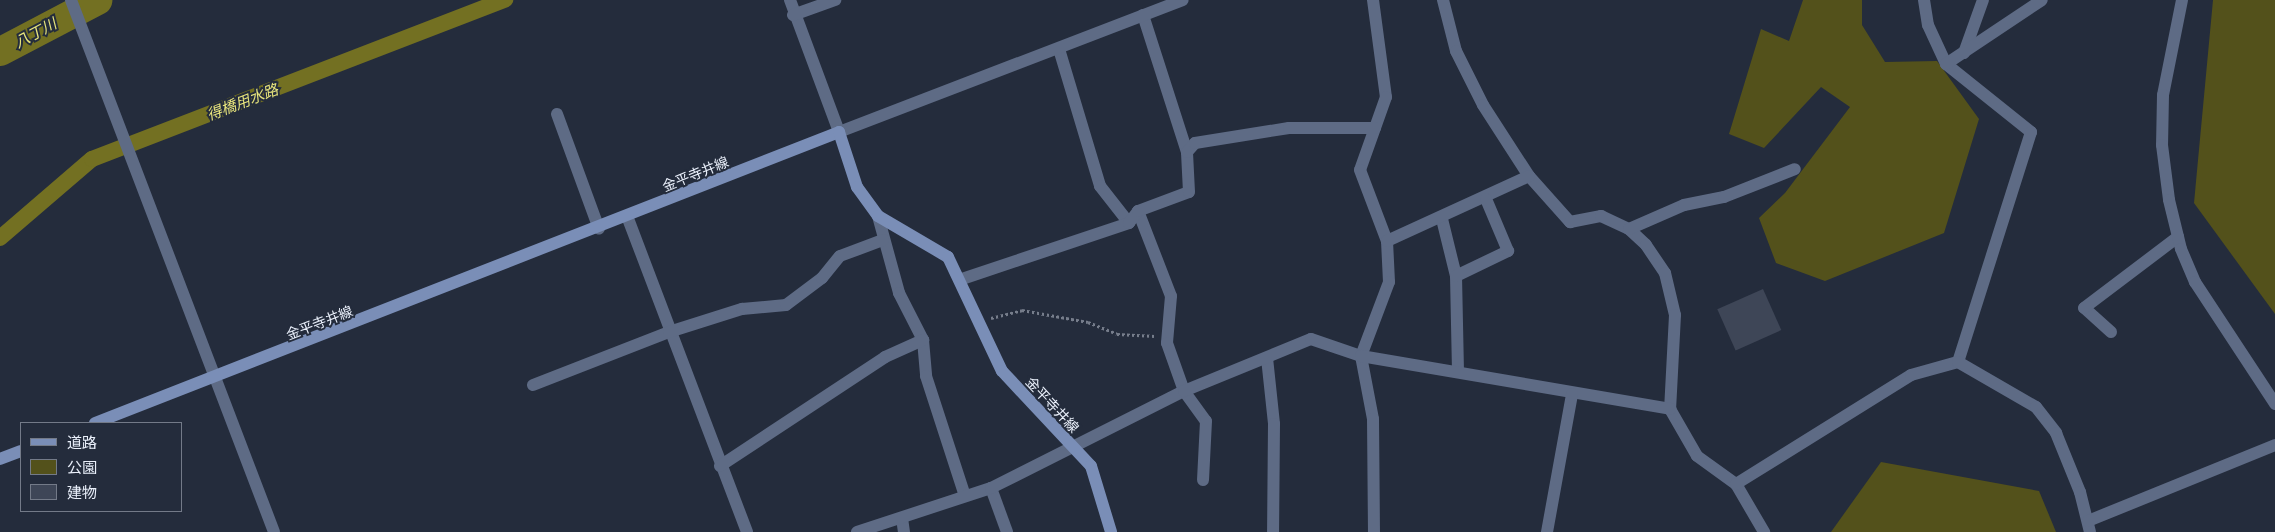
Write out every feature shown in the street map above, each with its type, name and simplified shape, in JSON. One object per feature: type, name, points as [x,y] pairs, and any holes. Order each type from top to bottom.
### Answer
[{"type":"main road","name":"金平寺井線","points":[[98,422],[599,229],[627,216],[839,132],[857,187],[878,216],[948,257],[962,279],[1002,371],[1091,466],[1111,532]]},
{"type":"main road","points":[[0,459],[20,451]]},
{"type":"street","points":[[790,0],[839,132],[1183,0]]},
{"type":"street","points":[[794,15],[835,0]]},
{"type":"street","points":[[1372,0],[1386,97],[1360,170],[1387,241],[1389,282],[1362,356],[1373,419],[1374,532]]},
{"type":"street","points":[[1444,0],[1456,51],[1483,105],[1529,176],[1570,222],[1602,216],[1629,230],[1646,245],[1665,273],[1675,315],[1670,409],[1696,456],[1736,484],[1764,532]]},
{"type":"street","points":[[1924,0],[1928,26],[1946,64],[2031,132],[1958,362]]},
{"type":"street","points":[[1964,53],[1983,0]]},
{"type":"street","points":[[1946,64],[2042,0]]},
{"type":"street","points":[[2182,0],[2163,95],[2162,145],[2178,237],[2208,307],[2274,402]]},
{"type":"street","points":[[72,2],[274,532]]},
{"type":"street","points":[[962,279],[1129,223],[1138,211],[1189,192],[1187,152],[1143,15]]},
{"type":"street","points":[[1059,49],[1100,186],[1129,223]]},
{"type":"street","points":[[556,114],[599,229]]},
{"type":"street","points":[[1187,152],[1195,143],[1289,128],[1375,128]]},
{"type":"street","points":[[1629,230],[1684,205],[1724,197],[1795,169]]},
{"type":"street","points":[[1387,241],[1486,199],[1529,176]]},
{"type":"street","points":[[1456,276],[1508,251],[1486,199]]},
{"type":"street","points":[[1138,211],[1172,296],[1168,336],[1184,391],[1206,421],[1203,480]]},
{"type":"street","points":[[627,216],[669,332],[747,532]]},
{"type":"street","points":[[878,216],[899,293],[923,340],[926,376],[965,496]]},
{"type":"street","points":[[1442,219],[1456,276],[1458,371]]},
{"type":"street","points":[[2111,332],[2084,308],[2178,237]]},
{"type":"street","points":[[533,385],[669,332],[742,309],[786,305],[822,278],[840,256],[883,240]]},
{"type":"street","points":[[857,532],[990,488],[1184,391],[1311,339],[1362,356],[1458,371],[1572,394],[1670,409]]},
{"type":"street","points":[[720,466],[885,357],[923,340]]},
{"type":"street","points":[[1267,358],[1274,424],[1273,532]]},
{"type":"street","points":[[1736,484],[1911,375],[1958,362],[2036,407],[2056,433],[2089,526],[2275,444]]},
{"type":"street","points":[[1547,532],[1572,394]]},
{"type":"street","points":[[990,488],[1007,532]]},
{"type":"street","points":[[902,518],[904,532]]},
{"type":"path","points":[[981,321],[1022,310],[1088,322],[1117,334],[1168,336]]},
{"type":"green space","points":[[1803,0],[1862,0],[1862,25],[1885,62],[1937,61],[1979,119],[1944,233],[1825,281],[1776,263],[1759,218],[1785,193],[1850,107],[1821,87],[1764,148],[1729,134],[1761,29],[1789,41]]},
{"type":"green space","points":[[2213,0],[2275,0],[2275,314],[2194,203]]},
{"type":"green space","points":[[1881,462],[2039,491],[2056,532],[1831,532]]},
{"type":"building","points":[[1763,289],[1781,330],[1736,350],[1717,309]]},
{"type":"waterway","name":"八丁川","points":[[0,51],[97,0]]},
{"type":"waterway","name":"得橋用水路","points":[[0,238],[92,159],[505,0]]}]
